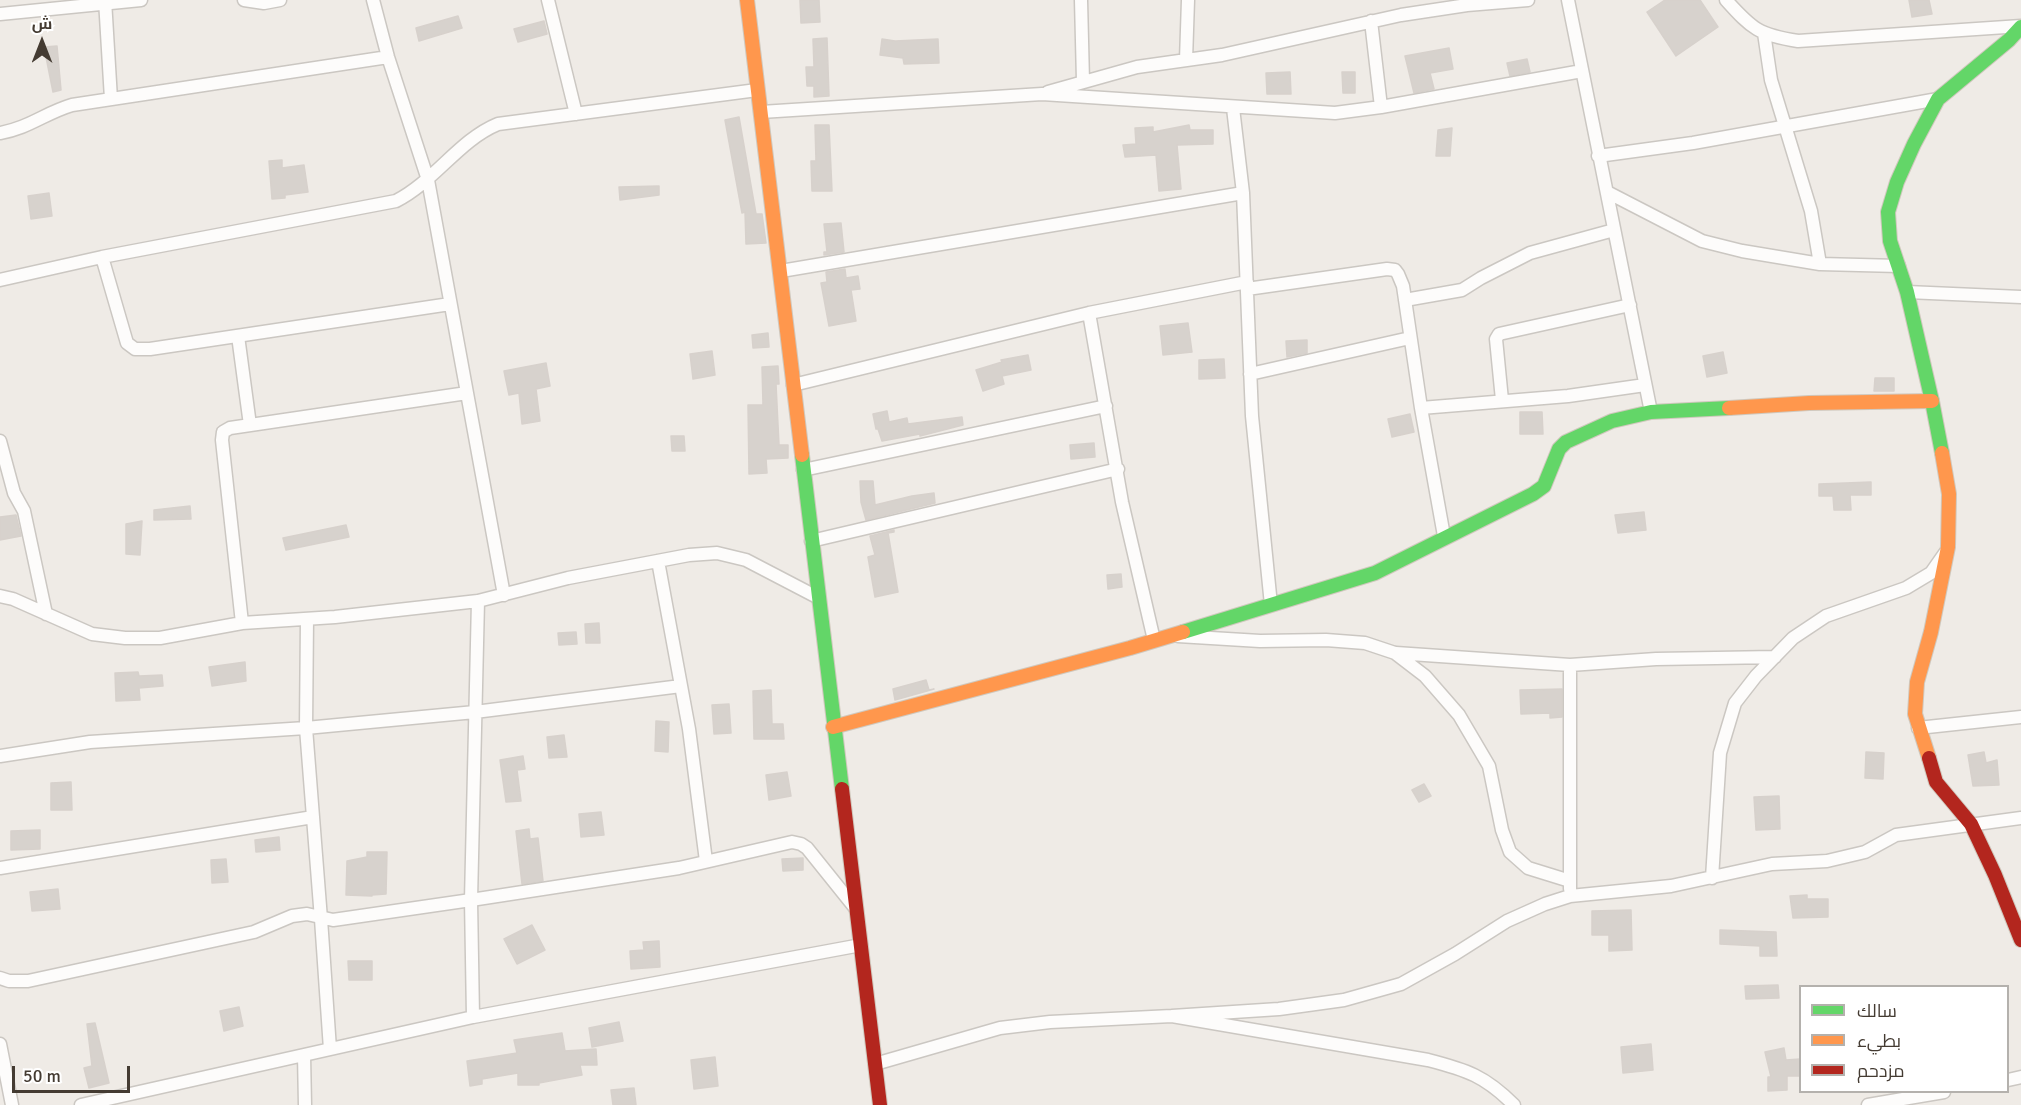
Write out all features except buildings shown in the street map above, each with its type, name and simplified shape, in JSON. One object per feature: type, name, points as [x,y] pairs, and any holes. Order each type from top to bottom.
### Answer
[{"type":"street","points":[[0,14],[141,0]]},
{"type":"street","points":[[244,0],[264,3],[280,0]]},
{"type":"street","points":[[373,0],[388,57],[428,180],[504,595]]},
{"type":"street","points":[[548,0],[576,114]]},
{"type":"street","points":[[747,0],[781,272],[817,597],[880,1105]]},
{"type":"street","points":[[1081,0],[1083,81]]},
{"type":"street","points":[[1186,60],[1188,0]]},
{"type":"street","points":[[1042,94],[1137,67],[1222,55],[1401,15],[1467,5],[1528,0]]},
{"type":"street","points":[[1568,0],[1651,412]]},
{"type":"street","points":[[1726,0],[1749,26],[1774,38],[1798,41],[2021,27]]},
{"type":"street","points":[[105,2],[111,99]]},
{"type":"street","points":[[1371,21],[1381,107]]},
{"type":"street","points":[[2021,27],[2009,40],[1938,99],[1897,182],[1888,212],[1890,241],[1907,292],[1950,494],[1948,548],[1931,632],[1917,682],[1915,714],[1936,782],[1971,824],[1995,875],[2021,940]]},
{"type":"street","points":[[1764,33],[1771,80],[1811,212],[1820,264]]},
{"type":"street","points":[[0,133],[37,122],[55,110],[72,105],[388,57]]},
{"type":"street","points":[[761,112],[1042,94],[1335,113],[1582,71]]},
{"type":"street","points":[[0,280],[396,201],[428,180],[481,131],[498,124],[757,90]]},
{"type":"street","points":[[1598,156],[1693,143],[1938,99]]},
{"type":"street","points":[[1233,108],[1243,193],[1252,416],[1271,605]]},
{"type":"street","points":[[1606,192],[1702,241],[1742,251],[1820,264],[1899,266]]},
{"type":"street","points":[[781,272],[1243,193]]},
{"type":"street","points":[[1405,300],[1462,290],[1530,253],[1614,230]]},
{"type":"street","points":[[102,258],[127,343],[135,349],[150,349],[450,304]]},
{"type":"street","points":[[793,385],[1089,313],[1247,286],[1387,268],[1395,270],[1398,274],[1405,300],[1421,408],[1444,536]]},
{"type":"street","points":[[1907,292],[2021,297]]},
{"type":"street","points":[[1502,400],[1496,339],[1499,334],[1630,305]]},
{"type":"street","points":[[1089,313],[1122,502],[1154,640]]},
{"type":"street","points":[[238,336],[250,425]]},
{"type":"street","points":[[1250,374],[1410,338]]},
{"type":"street","points":[[1421,408],[1568,396],[1645,385]]},
{"type":"street","points":[[242,623],[223,432],[230,428],[467,393]]},
{"type":"street","points":[[833,727],[1154,640],[1374,573],[1444,536],[1533,494],[1544,486],[1559,448],[1566,442],[1612,421],[1651,412],[1809,403],[1932,401]]},
{"type":"street","points":[[803,470],[1106,406]]},
{"type":"street","points":[[0,441],[14,493],[24,512],[46,614]]},
{"type":"street","points":[[811,541],[1118,469]]},
{"type":"street","points":[[1712,878],[1720,753],[1735,703],[1756,676],[1793,638],[1826,616],[1906,588],[1931,573],[1948,548]]},
{"type":"street","points":[[0,596],[14,599],[92,634],[125,638],[160,638],[242,623],[335,617],[478,601],[567,578],[658,561],[717,553],[746,560],[817,597]]},
{"type":"street","points":[[658,561],[689,729],[706,861]]},
{"type":"street","points":[[473,1017],[471,900],[478,601]]},
{"type":"street","points":[[307,619],[306,728],[330,1049]]},
{"type":"street","points":[[1171,635],[1260,641],[1326,640],[1365,643],[1395,653],[1570,665],[1656,659],[1775,657]]},
{"type":"street","points":[[1395,653],[1425,676],[1460,715],[1489,766],[1502,830],[1510,852],[1528,868],[1570,881]]},
{"type":"street","points":[[1570,665],[1570,896]]},
{"type":"street","points":[[0,756],[90,742],[306,728],[475,712],[681,686]]},
{"type":"street","points":[[1918,728],[2021,717]]},
{"type":"street","points":[[0,868],[313,818]]},
{"type":"street","points":[[875,1064],[1000,1028],[1050,1022],[1279,1009],[1344,1000],[1401,984],[1455,954],[1507,921],[1570,896],[1671,886],[1772,864],[1827,861],[1865,852],[1896,835],[2021,818]]},
{"type":"street","points":[[0,978],[9,981],[28,981],[254,932],[292,916],[307,914],[333,920],[471,900],[679,868],[792,843],[801,844],[807,848],[857,910]]},
{"type":"street","points":[[81,1105],[473,1017],[861,945]]},
{"type":"street","points":[[1172,1016],[1405,1055],[1468,1070],[1500,1090],[1514,1105]]},
{"type":"street","points":[[0,1044],[12,1105]]},
{"type":"street","points":[[304,1055],[305,1105]]},
{"type":"street","points":[[1868,1105],[1938,1093]]},
{"type":"traffic: fast","points":[[1942,453],[1907,292],[1890,241],[1888,212],[1897,182],[1938,99],[2009,40],[2021,27]]},
{"type":"traffic: fast","points":[[1183,632],[1375,573],[1533,494],[1544,486],[1559,449],[1566,442],[1612,421],[1651,412],[1729,408]]},
{"type":"traffic: fast","points":[[802,455],[842,789]]},
{"type":"traffic: slow","points":[[747,0],[802,455]]},
{"type":"traffic: slow","points":[[1729,408],[1809,403],[1932,401]]},
{"type":"traffic: slow","points":[[1929,758],[1915,714],[1917,682],[1931,632],[1948,547],[1949,494],[1942,453]]},
{"type":"traffic: slow","points":[[833,727],[1183,632]]},
{"type":"traffic: jam","points":[[1929,758],[1936,782],[1971,824],[1995,875],[2021,940]]},
{"type":"traffic: jam","points":[[842,789],[880,1105]]}]
